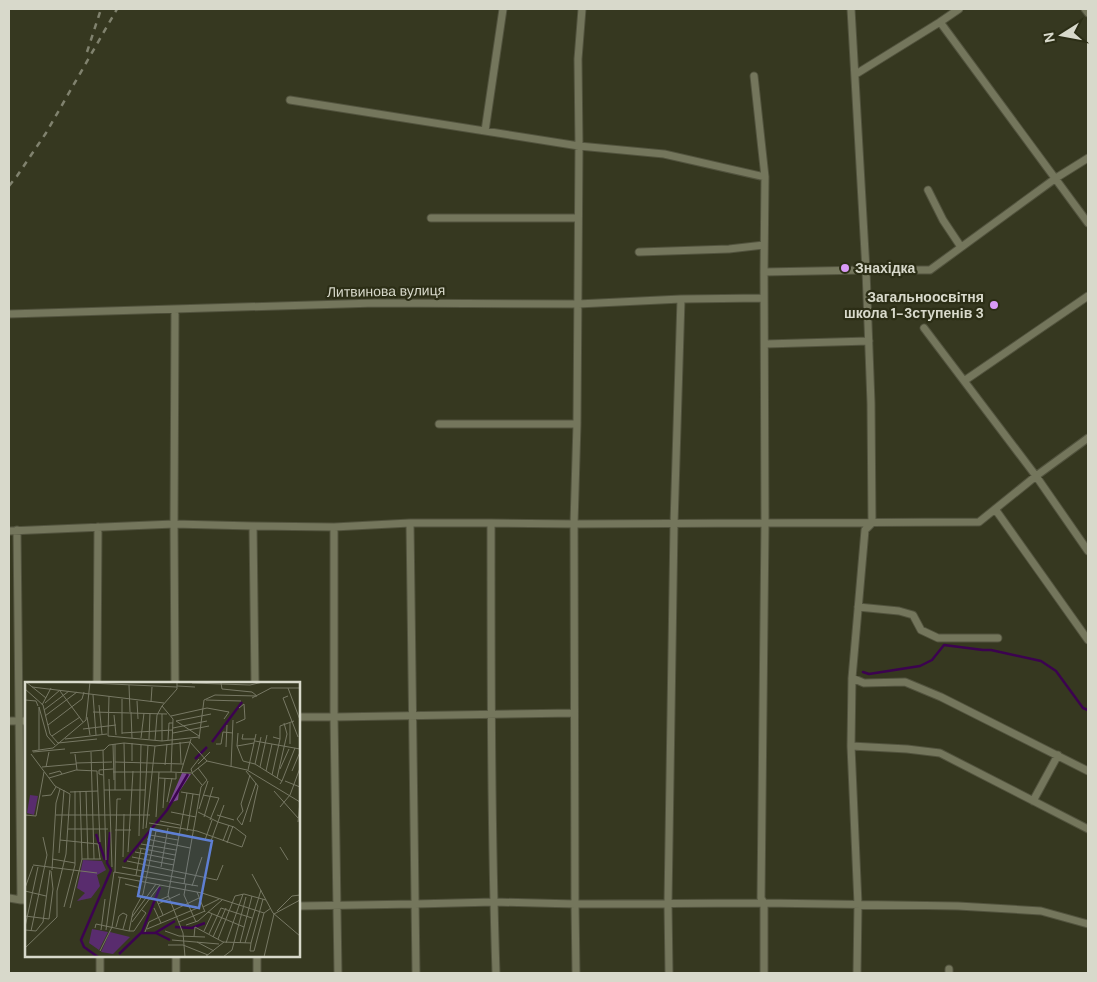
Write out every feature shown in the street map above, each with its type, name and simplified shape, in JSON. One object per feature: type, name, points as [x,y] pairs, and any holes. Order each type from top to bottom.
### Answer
[{"type":"street","points":[[485,131],[503,9]]},
{"type":"street","points":[[576,973],[574,524],[577,424],[578,59],[582,9]]},
{"type":"street","points":[[851,9],[869,341],[872,523],[865,530],[852,678],[851,746],[858,904],[857,973]]},
{"type":"street","points":[[856,74],[958,9]]},
{"type":"street","points":[[1085,9],[1088,13]]},
{"type":"street","points":[[940,22],[1088,223]]},
{"type":"street","points":[[754,76],[765,177],[765,523],[761,898],[764,903],[764,973]]},
{"type":"street","points":[[290,100],[579,146],[664,154],[765,177]]},
{"type":"street","points":[[764,272],[930,270],[1056,178],[1088,158]]},
{"type":"street","points":[[928,190],[943,220],[961,247]]},
{"type":"street","points":[[431,218],[578,218]]},
{"type":"street","points":[[639,252],[764,246]]},
{"type":"street","points":[[964,381],[1088,296]]},
{"type":"street","name":"Литвинова вулиця","points":[[9,314],[376,303],[578,304],[681,299],[764,298]]},
{"type":"street","points":[[669,973],[668,904],[674,524],[681,299]]},
{"type":"street","points":[[175,309],[175,682]]},
{"type":"street","points":[[924,328],[1036,476],[1088,551]]},
{"type":"street","points":[[765,344],[869,341]]},
{"type":"street","points":[[439,424],[577,424]]},
{"type":"street","points":[[9,531],[174,524],[334,527],[491,523],[979,522],[1036,476],[1088,438]]},
{"type":"street","points":[[994,509],[1088,640]]},
{"type":"street","points":[[491,523],[491,714],[496,973]]},
{"type":"street","points":[[410,524],[416,973]]},
{"type":"street","points":[[254,526],[255,682]]},
{"type":"street","points":[[97,682],[98,527]]},
{"type":"street","points":[[334,527],[334,717],[338,973]]},
{"type":"street","points":[[9,898],[24,900],[23,721],[17,530]]},
{"type":"street","points":[[858,606],[898,611],[913,615],[921,630],[938,638],[998,638]]},
{"type":"street","points":[[852,678],[864,683],[904,682],[941,697],[1088,771]]},
{"type":"street","points":[[300,717],[574,713]]},
{"type":"street","points":[[9,721],[23,721]]},
{"type":"street","points":[[851,746],[906,748],[940,753],[1088,829]]},
{"type":"street","points":[[1033,800],[1058,755]]},
{"type":"street","points":[[300,906],[494,902],[958,906],[1041,911],[1088,924]]},
{"type":"street","points":[[100,957],[100,973]]},
{"type":"street","points":[[176,957],[176,973]]},
{"type":"street","points":[[257,957],[257,973]]},
{"type":"waterway","points":[[863,672],[869,674],[920,666],[932,660],[944,645],[991,650],[1041,661],[1056,671],[1083,708],[1088,710]]},
{"type":"railway","points":[[87,52],[101,9]]},
{"type":"railway","points":[[9,186],[46,133],[117,9]]},
{"type":"place","name":"Знахідка","points":[[845,268]]},
{"type":"place","name":"Загальноосвiтня школа 1-3ступенiв 3","points":[[994,305]]}]
